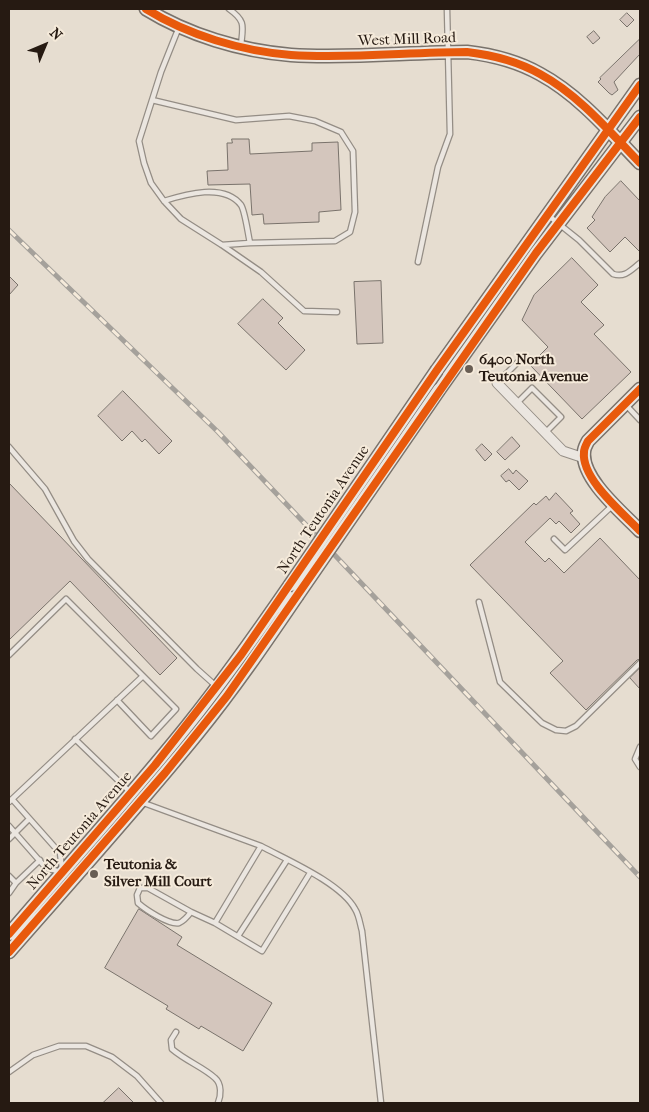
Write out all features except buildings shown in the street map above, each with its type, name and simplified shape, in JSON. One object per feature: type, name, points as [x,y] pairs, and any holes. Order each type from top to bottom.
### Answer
[{"type":"main road","name":"West Mill Road","points":[[146,9],[180,26],[224,42],[241,47],[290,55],[321,56],[467,52],[488,54],[514,62],[540,74],[563,88],[640,163]]},
{"type":"main road","name":"North Teutonia Avenue","points":[[222,691],[242,655],[437,370],[640,85]]},
{"type":"main road","name":"North Teutonia Avenue","points":[[9,952],[67,876],[136,797],[297,596],[439,390],[559,222],[640,117]]},
{"type":"main road","points":[[640,389],[588,441],[584,450],[584,458],[591,477],[640,531]]},
{"type":"main road","name":"North Teutonia Avenue","points":[[9,934],[67,876]]},
{"type":"street","points":[[497,383],[563,451],[584,458]]},
{"type":"lane","points":[[229,9],[239,18],[243,25],[241,47]]},
{"type":"lane","points":[[418,262],[438,167],[450,134],[447,9]]},
{"type":"lane","points":[[180,26],[161,72],[139,141],[151,183],[164,201],[181,219],[260,272],[304,310],[337,312]]},
{"type":"lane","points":[[152,100],[236,120],[289,116],[315,121],[341,132],[353,151],[355,212],[350,232],[335,241],[222,245]]},
{"type":"lane","points":[[164,201],[190,193],[225,193],[241,205],[250,243]]},
{"type":"lane","points":[[548,215],[559,222],[614,274],[623,275],[640,263]]},
{"type":"lane","points":[[497,383],[521,360]]},
{"type":"lane","points":[[516,403],[532,388],[560,417],[545,433]]},
{"type":"lane","points":[[625,404],[640,420]]},
{"type":"lane","points":[[9,447],[45,489],[74,541],[88,559],[197,669],[222,691]]},
{"type":"lane","points":[[554,539],[566,550],[614,504]]},
{"type":"lane","points":[[9,655],[66,599],[176,709],[151,736],[117,700]]},
{"type":"lane","points":[[479,602],[500,682],[542,723],[556,730],[566,731],[576,726],[640,663]]},
{"type":"lane","points":[[67,876],[60,853],[10,800],[143,676]]},
{"type":"lane","points":[[75,739],[136,797],[261,846],[328,883],[345,896],[356,909],[362,931],[381,1103]]},
{"type":"lane","points":[[640,747],[635,759],[640,767]]},
{"type":"lane","points":[[9,839],[29,819]]},
{"type":"lane","points":[[9,826],[46,868],[67,876]]},
{"type":"lane","points":[[215,923],[261,846]]},
{"type":"lane","points":[[9,893],[16,883],[40,860]]},
{"type":"lane","points":[[238,936],[287,860]]},
{"type":"lane","points":[[191,912],[186,919],[179,923],[170,922],[144,908],[138,903],[137,895],[140,888],[148,888],[215,923],[262,951],[310,873]]},
{"type":"lane","points":[[9,876],[16,883]]},
{"type":"lane","points":[[176,1032],[171,1040],[172,1049],[216,1079],[221,1091],[218,1103]]},
{"type":"lane","points":[[9,1072],[33,1054],[59,1046],[86,1046],[112,1057],[137,1076],[161,1103]]},
{"type":"railway","points":[[9,230],[218,432],[640,877]]},
{"type":"cycle path","points":[[146,9],[179,27],[197,34],[234,46],[272,53],[335,56],[467,52],[505,59],[531,69],[568,92],[640,163]]},
{"type":"cycle path","points":[[9,934],[155,765],[241,655],[437,370],[640,85]]},
{"type":"cycle path","points":[[9,952],[165,773],[227,696],[536,253],[640,117]]},
{"type":"cycle path","points":[[640,389],[588,441],[584,452],[589,473],[596,484],[604,495],[640,531]]},
{"type":"place","name":"6400 North Teutonia Avenue","points":[[469,369]]},
{"type":"place","name":"Teutonia & Silver Mill Court","points":[[94,874]]}]
